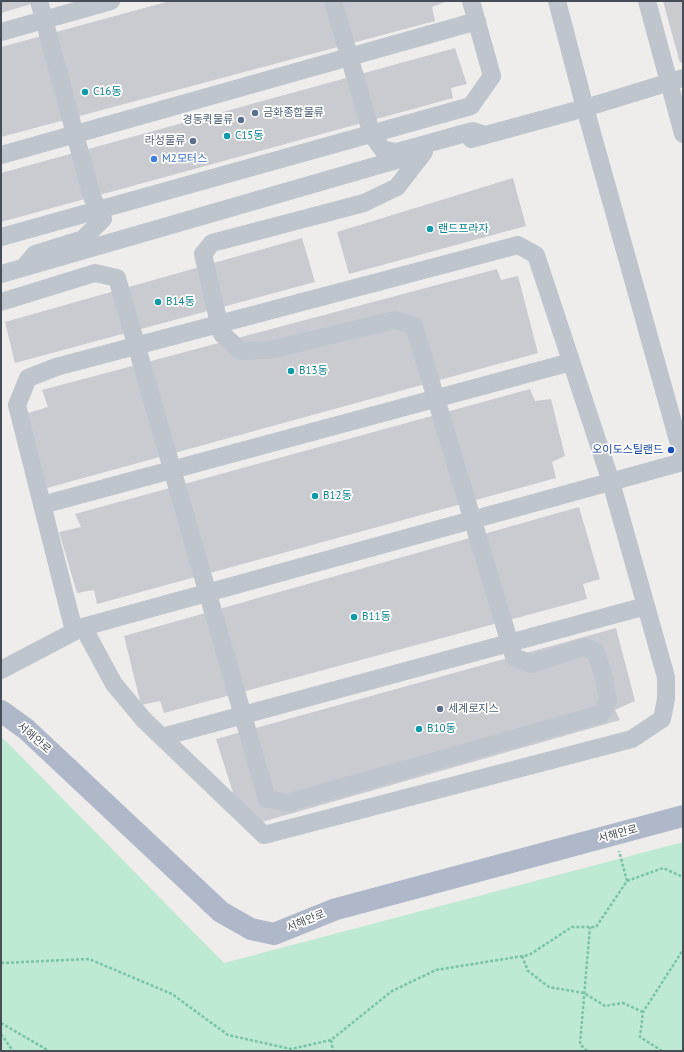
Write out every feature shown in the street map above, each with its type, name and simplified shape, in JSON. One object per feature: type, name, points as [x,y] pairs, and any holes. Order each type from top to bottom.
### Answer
[{"type":"main road","name":"서해안로","points":[[1,711],[26,729],[221,912],[251,929],[274,934],[336,909],[683,816]]},
{"type":"street","points":[[24,267],[35,254],[83,239],[103,219],[92,197],[39,1]]},
{"type":"street","points":[[1,32],[111,1]]},
{"type":"street","points":[[333,1],[372,135],[383,150],[397,152],[473,131],[485,135]]},
{"type":"street","points":[[1,237],[471,106],[492,76],[471,1]]},
{"type":"street","points":[[558,1],[586,108],[683,458]]},
{"type":"street","points":[[647,1],[676,80],[683,134]]},
{"type":"street","points":[[1,155],[477,21]]},
{"type":"street","points":[[1,274],[424,152],[586,108],[676,80]]},
{"type":"street","points":[[1,302],[95,273],[117,278],[267,799],[287,803],[601,714],[608,701],[605,681],[596,652],[584,647],[532,664],[514,657],[414,326],[395,320],[269,350],[241,352],[222,334],[203,254],[212,243],[364,203],[397,187],[424,152]]},
{"type":"street","points":[[518,245],[536,255],[610,482],[666,678],[666,699],[662,719],[632,740],[264,835],[144,720],[114,684],[78,629],[42,505],[17,405],[28,378],[56,367],[518,245]]},
{"type":"street","points":[[42,505],[571,362]]},
{"type":"street","points":[[1,670],[78,629],[683,462]]},
{"type":"street","points":[[162,737],[646,606]]},
{"type":"path","points":[[615,835],[627,881]]},
{"type":"path","points":[[1,963],[89,960],[172,994],[228,1035],[291,1050],[332,1040],[392,991],[436,970],[529,955],[572,928],[596,927],[627,881],[663,868],[683,877]]},
{"type":"path","points":[[587,1051],[580,1044],[590,927]]},
{"type":"path","points":[[662,1051],[640,1037],[642,1012],[683,950]]},
{"type":"path","points":[[522,956],[528,970],[549,987],[584,993],[605,1006],[623,1003],[642,1012]]},
{"type":"path","points":[[1,1023],[49,1051]]},
{"type":"path","points":[[1,1034],[13,1051]]},
{"type":"path","points":[[332,1040],[333,1051]]},
{"type":"green space","points":[[1,738],[5,740],[224,963],[683,842],[683,1051],[1,1051]]},
{"type":"building","points":[[1,1],[41,1],[1,13]]},
{"type":"building","name":"C16동","points":[[170,1],[445,2],[432,7],[435,21],[1,137],[1,47]]},
{"type":"building","points":[[663,1],[683,1],[683,62],[680,63]]},
{"type":"building","name":"C15동","points":[[455,48],[467,84],[451,88],[453,98],[1,222],[1,173]]},
{"type":"building","name":"랜드프라자","points":[[513,178],[526,226],[349,274],[337,232]]},
{"type":"building","name":"B14동","points":[[302,238],[315,282],[15,363],[5,322]]},
{"type":"building","name":"B13동","points":[[497,269],[501,280],[518,276],[538,353],[47,488],[28,413],[48,407],[42,390]]},
{"type":"building","name":"B12동","points":[[530,389],[535,401],[551,399],[565,456],[552,462],[556,478],[97,604],[94,590],[77,593],[59,532],[81,527],[75,514]]},
{"type":"building","name":"B11동","points":[[579,507],[600,579],[583,584],[587,599],[164,713],[160,701],[141,705],[124,636]]},
{"type":"building","name":"B10동","points":[[616,628],[635,701],[615,710],[620,720],[258,823],[253,812],[239,812],[216,739]]},
{"type":"place","name":"C16동","points":[[85,92]]},
{"type":"place","name":"금화종합물류","points":[[255,113]]},
{"type":"place","name":"경동퀵물류","points":[[241,120]]},
{"type":"place","name":"C15동","points":[[227,136]]},
{"type":"place","name":"라성물류","points":[[193,141]]},
{"type":"place","name":"M2모터스","points":[[154,159]]},
{"type":"place","name":"랜드프라자","points":[[430,229]]},
{"type":"place","name":"B14동","points":[[158,302]]},
{"type":"place","name":"B13동","points":[[291,371]]},
{"type":"place","name":"오이도스틸랜드","points":[[671,450]]},
{"type":"place","name":"B12동","points":[[315,496]]},
{"type":"place","name":"B11동","points":[[354,617]]},
{"type":"place","name":"세계로지스","points":[[440,709]]},
{"type":"place","name":"B10동","points":[[419,729]]}]
